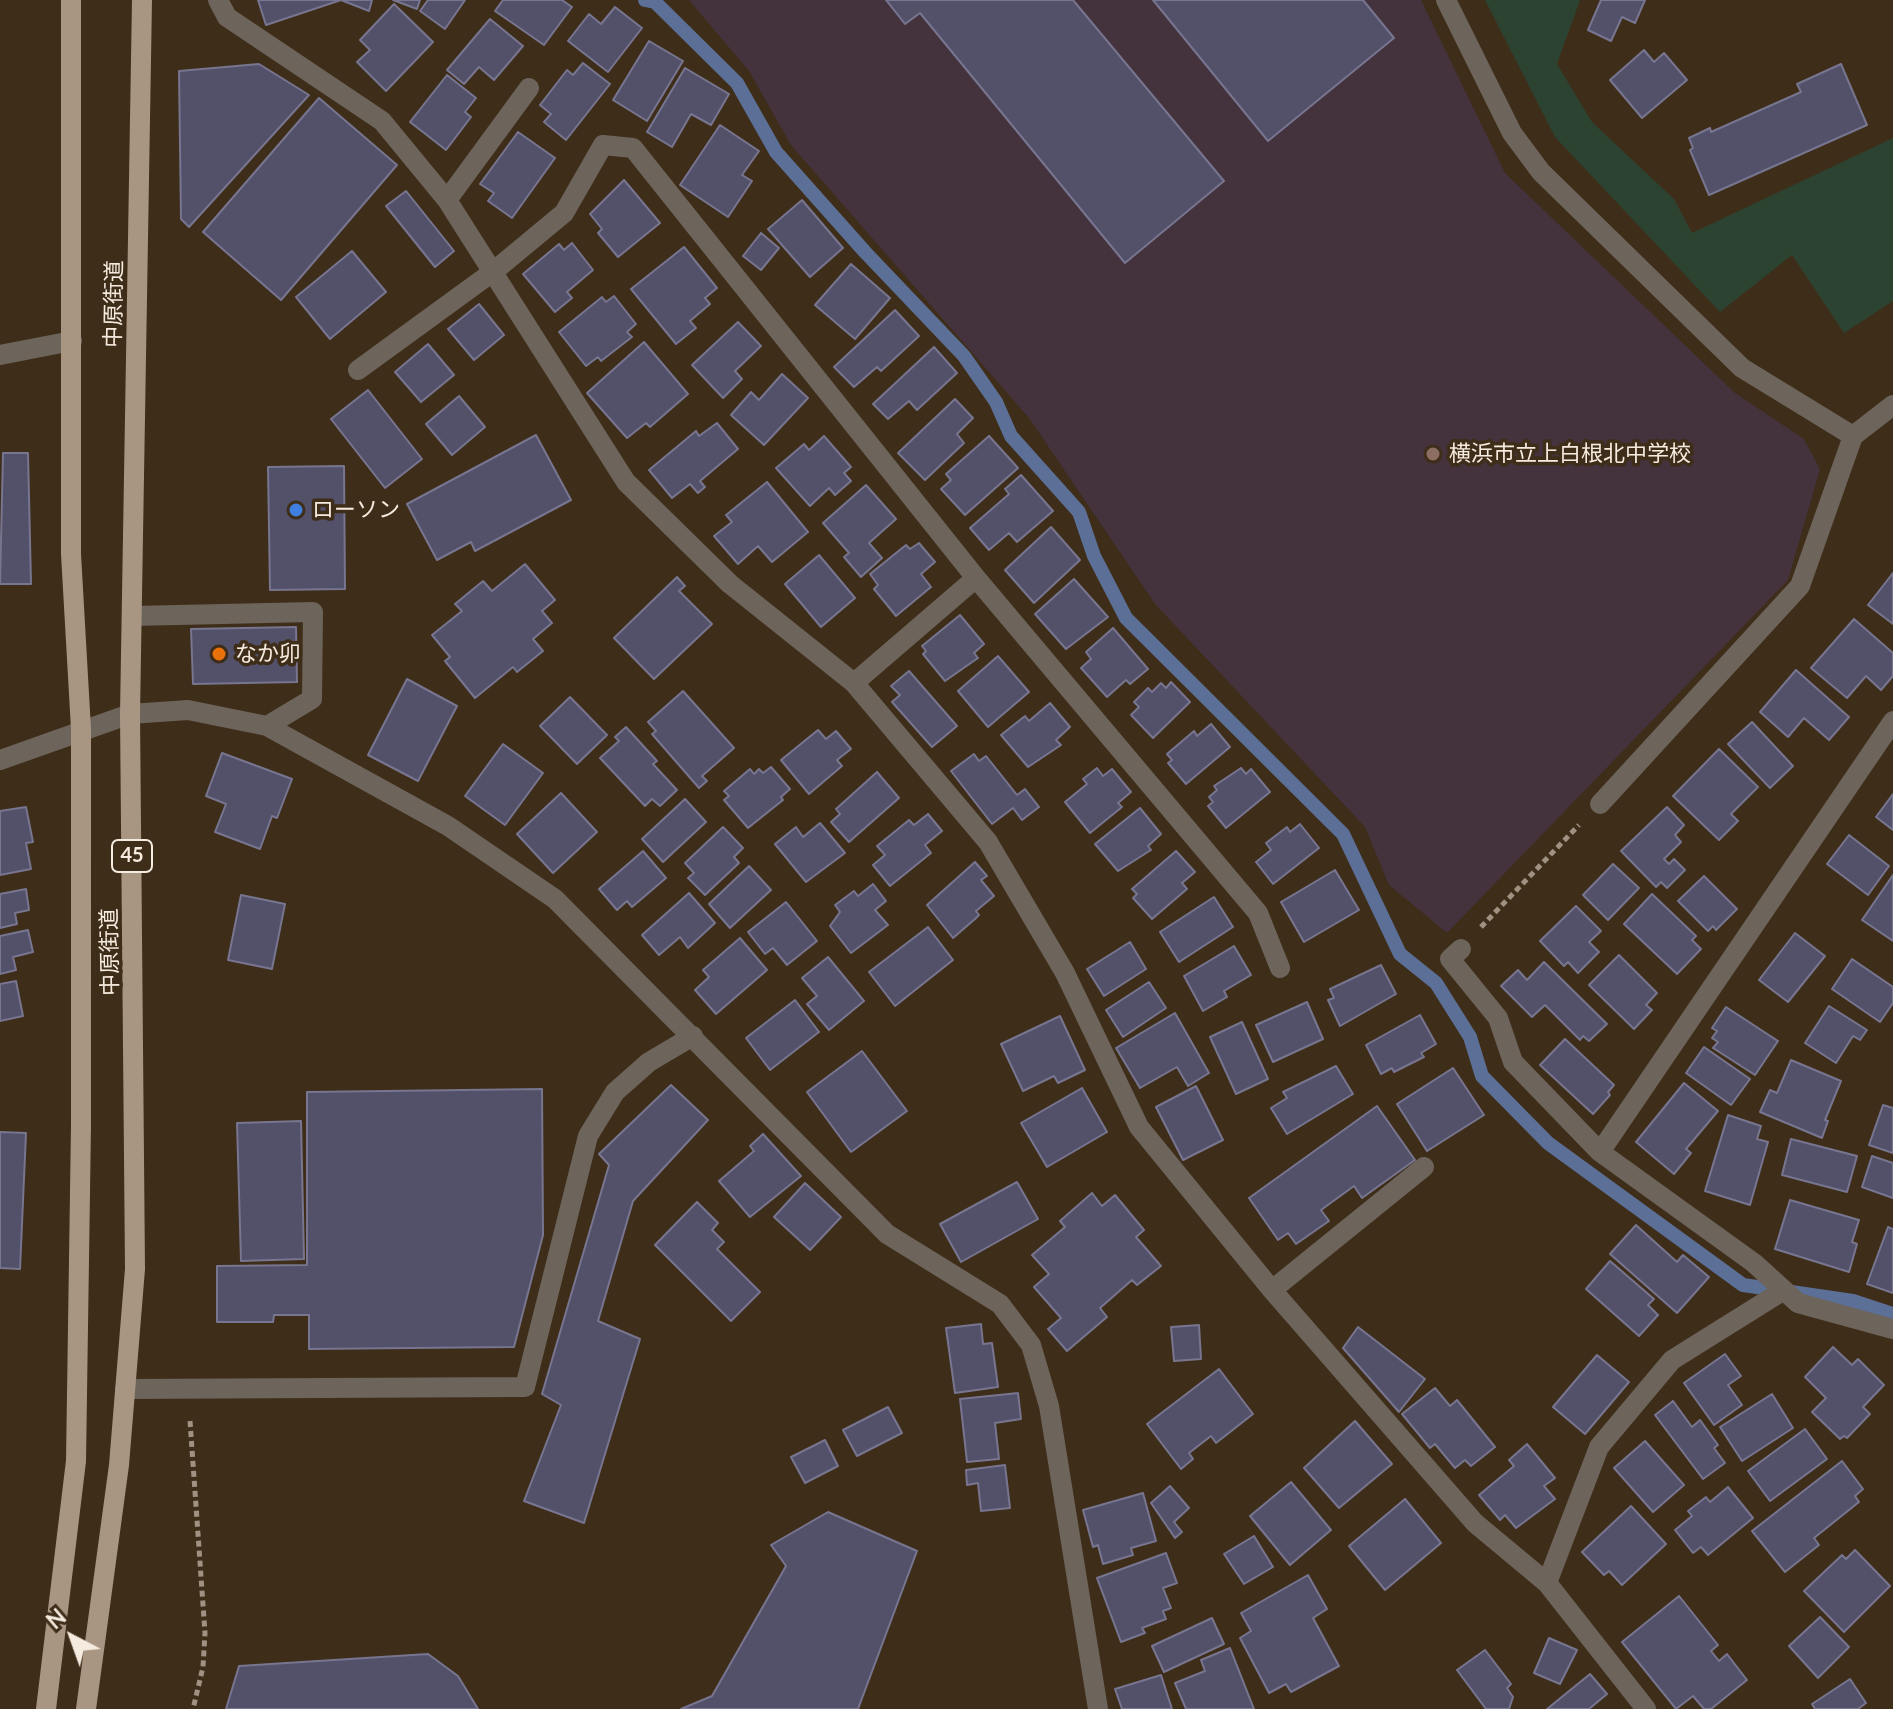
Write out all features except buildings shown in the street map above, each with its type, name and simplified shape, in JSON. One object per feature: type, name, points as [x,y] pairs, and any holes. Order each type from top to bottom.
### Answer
[{"type":"main road","name":"中原街道","points":[[46,1709],[76,1461],[82,1111],[81,729],[71,554],[71,0]]},
{"type":"main road","name":"中原街道","points":[[86,1709],[119,1465],[135,1269],[130,714],[142,0]]},
{"type":"street","points":[[218,0],[227,17],[382,121],[447,200],[626,482],[730,584],[854,683],[988,842],[1065,973],[1139,1127],[1272,1290],[1475,1523],[1547,1583],[1646,1709]]},
{"type":"street","points":[[1446,0],[1512,133],[1541,172],[1742,368],[1853,436]]},
{"type":"street","points":[[447,200],[529,88]]},
{"type":"street","points":[[358,370],[494,271],[564,213],[603,145],[633,148],[976,578],[1258,913],[1280,968]]},
{"type":"street","points":[[0,355],[72,341]]},
{"type":"street","points":[[1600,804],[1800,586],[1853,436],[1893,405]]},
{"type":"street","points":[[854,683],[976,578]]},
{"type":"street","points":[[132,616],[313,612],[312,699],[267,726]]},
{"type":"street","points":[[0,760],[130,714],[188,710],[267,726],[448,826],[555,899],[887,1234],[1000,1304],[1031,1345],[1049,1406],[1098,1709]]},
{"type":"street","points":[[1600,1152],[1893,721]]},
{"type":"street","points":[[1461,949],[1450,959],[1498,1018],[1513,1062],[1600,1152],[1754,1263],[1798,1303],[1893,1329]]},
{"type":"street","points":[[125,1389],[525,1387],[588,1136],[615,1092],[649,1062],[693,1036]]},
{"type":"street","points":[[1272,1290],[1424,1167]]},
{"type":"street","points":[[1547,1583],[1599,1447],[1672,1360],[1784,1290]]},
{"type":"path","points":[[1461,949],[1600,804]]},
{"type":"path","points":[[181,1389],[193,1431],[205,1633],[203,1667],[193,1709]]},
{"type":"shaded area","name":"横浜市立上白根北中学校","points":[[689,0],[1421,0],[1505,173],[1735,393],[1804,439],[1820,469],[1788,580],[1447,933],[1389,885],[1365,827],[1155,604],[1029,418],[791,145],[749,71]]},
{"type":"green space","points":[[1485,0],[1580,0],[1557,64],[1592,122],[1674,199],[1692,233],[1893,138],[1893,301],[1844,333],[1792,255],[1720,312],[1555,137]]},
{"type":"waterway","points":[[645,0],[655,2],[737,83],[776,152],[964,356],[996,402],[1011,436],[1079,512],[1094,556],[1126,618],[1343,834],[1400,954],[1436,983],[1470,1037],[1482,1076],[1548,1143],[1743,1285],[1853,1301],[1893,1314]]},
{"type":"place","name":"横浜市立上白根北中学校","points":[[1433,454]]},
{"type":"place","name":"ローソン","points":[[296,510]]},
{"type":"place","name":"なか卯","points":[[219,654]]}]
